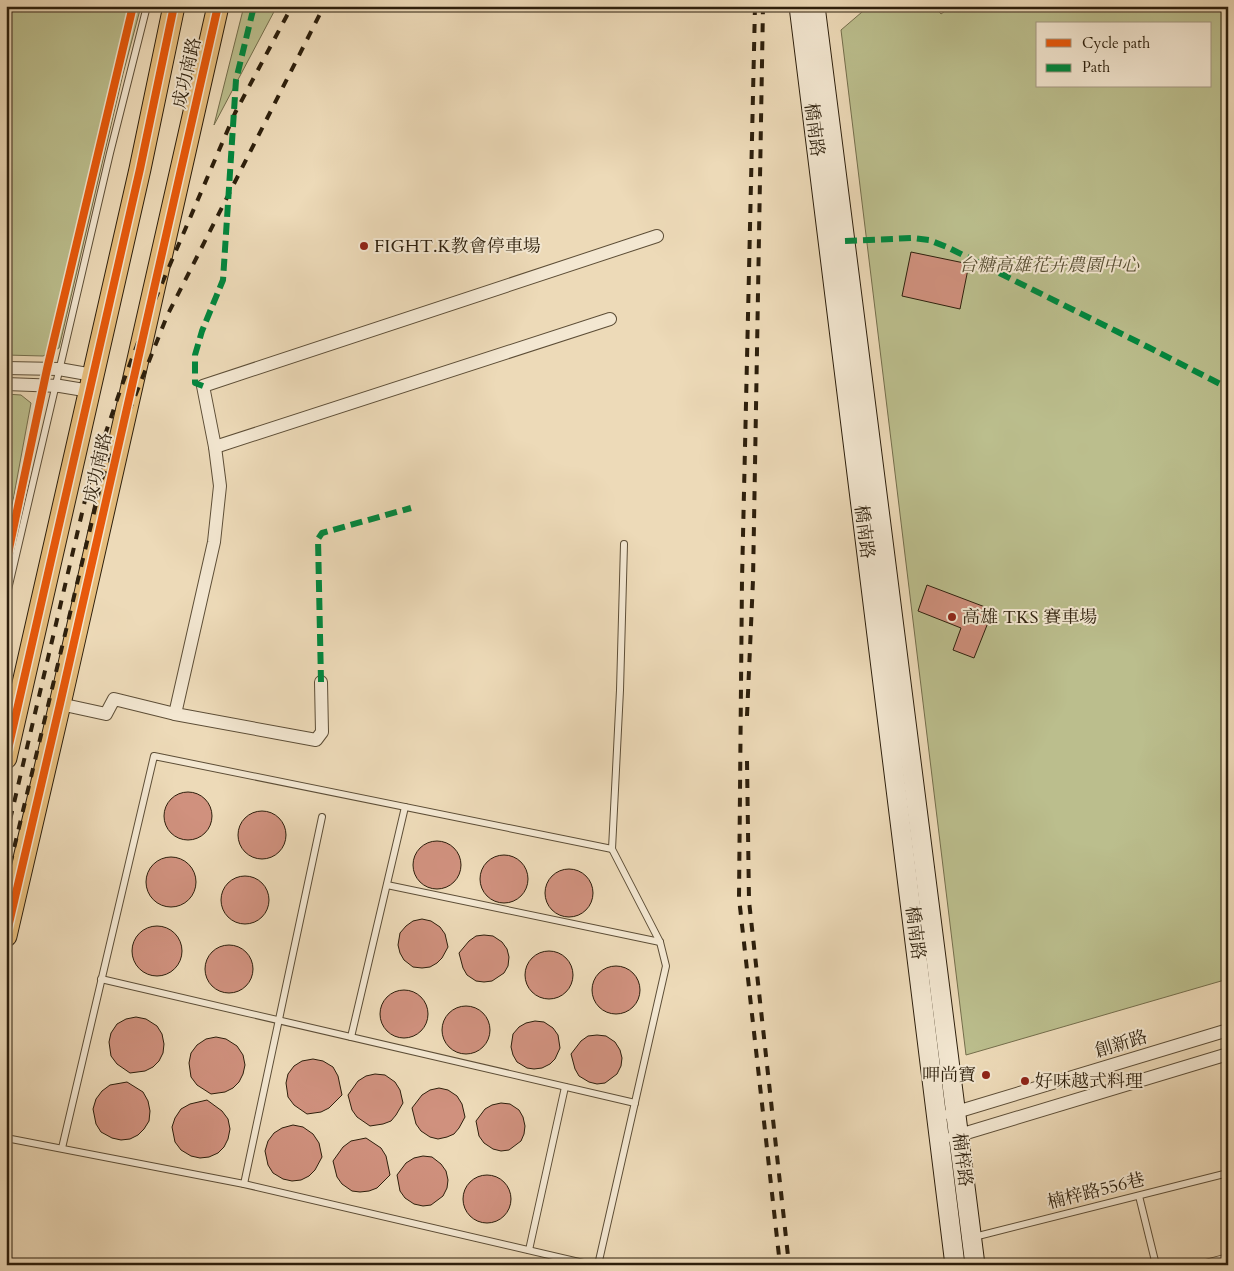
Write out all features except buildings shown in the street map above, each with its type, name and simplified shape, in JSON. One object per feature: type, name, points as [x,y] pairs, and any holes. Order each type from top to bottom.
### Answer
[{"type":"main road","name":"成功南路","points":[[6,758],[140,169],[174,6]]},
{"type":"main road","name":"成功南路","points":[[6,936],[218,6]]},
{"type":"street","name":"橋南路","points":[[799,6],[939,1056]]},
{"type":"street","name":"橋南路","points":[[815,6],[939,1056]]},
{"type":"street","points":[[175,714],[214,542],[220,486],[215,447],[202,386],[657,236]]},
{"type":"street","points":[[215,447],[610,319]]},
{"type":"street","points":[[6,368],[59,370],[92,383]]},
{"type":"street","points":[[6,384],[55,386],[92,383]]},
{"type":"street","points":[[60,704],[106,714],[114,699],[175,714],[316,740],[322,732],[321,682]]},
{"type":"street","name":"創新路","points":[[938,1118],[1228,1030]]},
{"type":"street","points":[[941,1141],[1228,1054]]},
{"type":"street","name":"楠梓路","points":[[939,1056],[956,1112],[975,1265]]},
{"type":"street","name":"楠梓路","points":[[939,1056],[938,1118],[955,1265]]},
{"type":"lane","points":[[6,598],[110,153],[147,6]]},
{"type":"lane","points":[[598,1265],[666,966],[660,942],[612,849],[624,544]]},
{"type":"lane","points":[[62,1148],[154,756],[612,849]]},
{"type":"lane","points":[[351,1037],[405,807]]},
{"type":"lane","points":[[244,1184],[322,817]]},
{"type":"lane","points":[[387,885],[660,942]]},
{"type":"lane","points":[[101,979],[635,1103]]},
{"type":"lane","points":[[529,1250],[565,1087]]},
{"type":"lane","points":[[6,1138],[244,1184],[592,1265]]},
{"type":"lane","name":"楠梓路556巷","points":[[972,1238],[1228,1173]]},
{"type":"lane","points":[[1139,1196],[1156,1265]]},
{"type":"lane","points":[[1198,1265],[1228,1257]]},
{"type":"green space","points":[[6,6],[141,6],[123,74],[59,348],[43,356],[6,355]]},
{"type":"green space","points":[[244,6],[277,6],[214,125]]},
{"type":"green space","name":"台糖高雄花卉農園中心","points":[[869,6],[934,6],[941,14],[952,6],[1215,6],[1228,9],[1228,979],[966,1055],[841,30]]},
{"type":"green space","points":[[6,394],[21,395],[31,403],[6,538]]},
{"type":"railway","points":[[6,837],[90,479],[122,385],[148,316],[235,113],[292,6]]},
{"type":"railway","points":[[6,882],[102,479],[167,316],[324,6]]},
{"type":"railway","points":[[755,6],[742,580],[739,898],[780,1265]]},
{"type":"railway","points":[[747,716],[753,580],[763,6]]},
{"type":"railway","points":[[747,761],[749,901],[789,1265]]},
{"type":"marked path","points":[[203,386],[195,383],[195,355],[202,331],[223,280],[236,80],[254,6]]},
{"type":"marked path","points":[[845,241],[913,238],[929,240],[947,247],[1228,388]]},
{"type":"marked path","points":[[321,682],[318,539],[322,533],[411,508]]},
{"type":"cycle path","points":[[6,563],[47,369],[133,6]]},
{"type":"cycle path","points":[[6,758],[140,169],[174,6]]},
{"type":"cycle path","points":[[6,936],[218,6]]},
{"type":"place","name":"FIGHT.K教會停車場","points":[[364,246]]},
{"type":"place","name":"高雄 TKS 賽車場","points":[[952,617]]},
{"type":"place","name":"呷尚寶","points":[[986,1075]]},
{"type":"place","name":"好味越式料理","points":[[1025,1081]]}]
